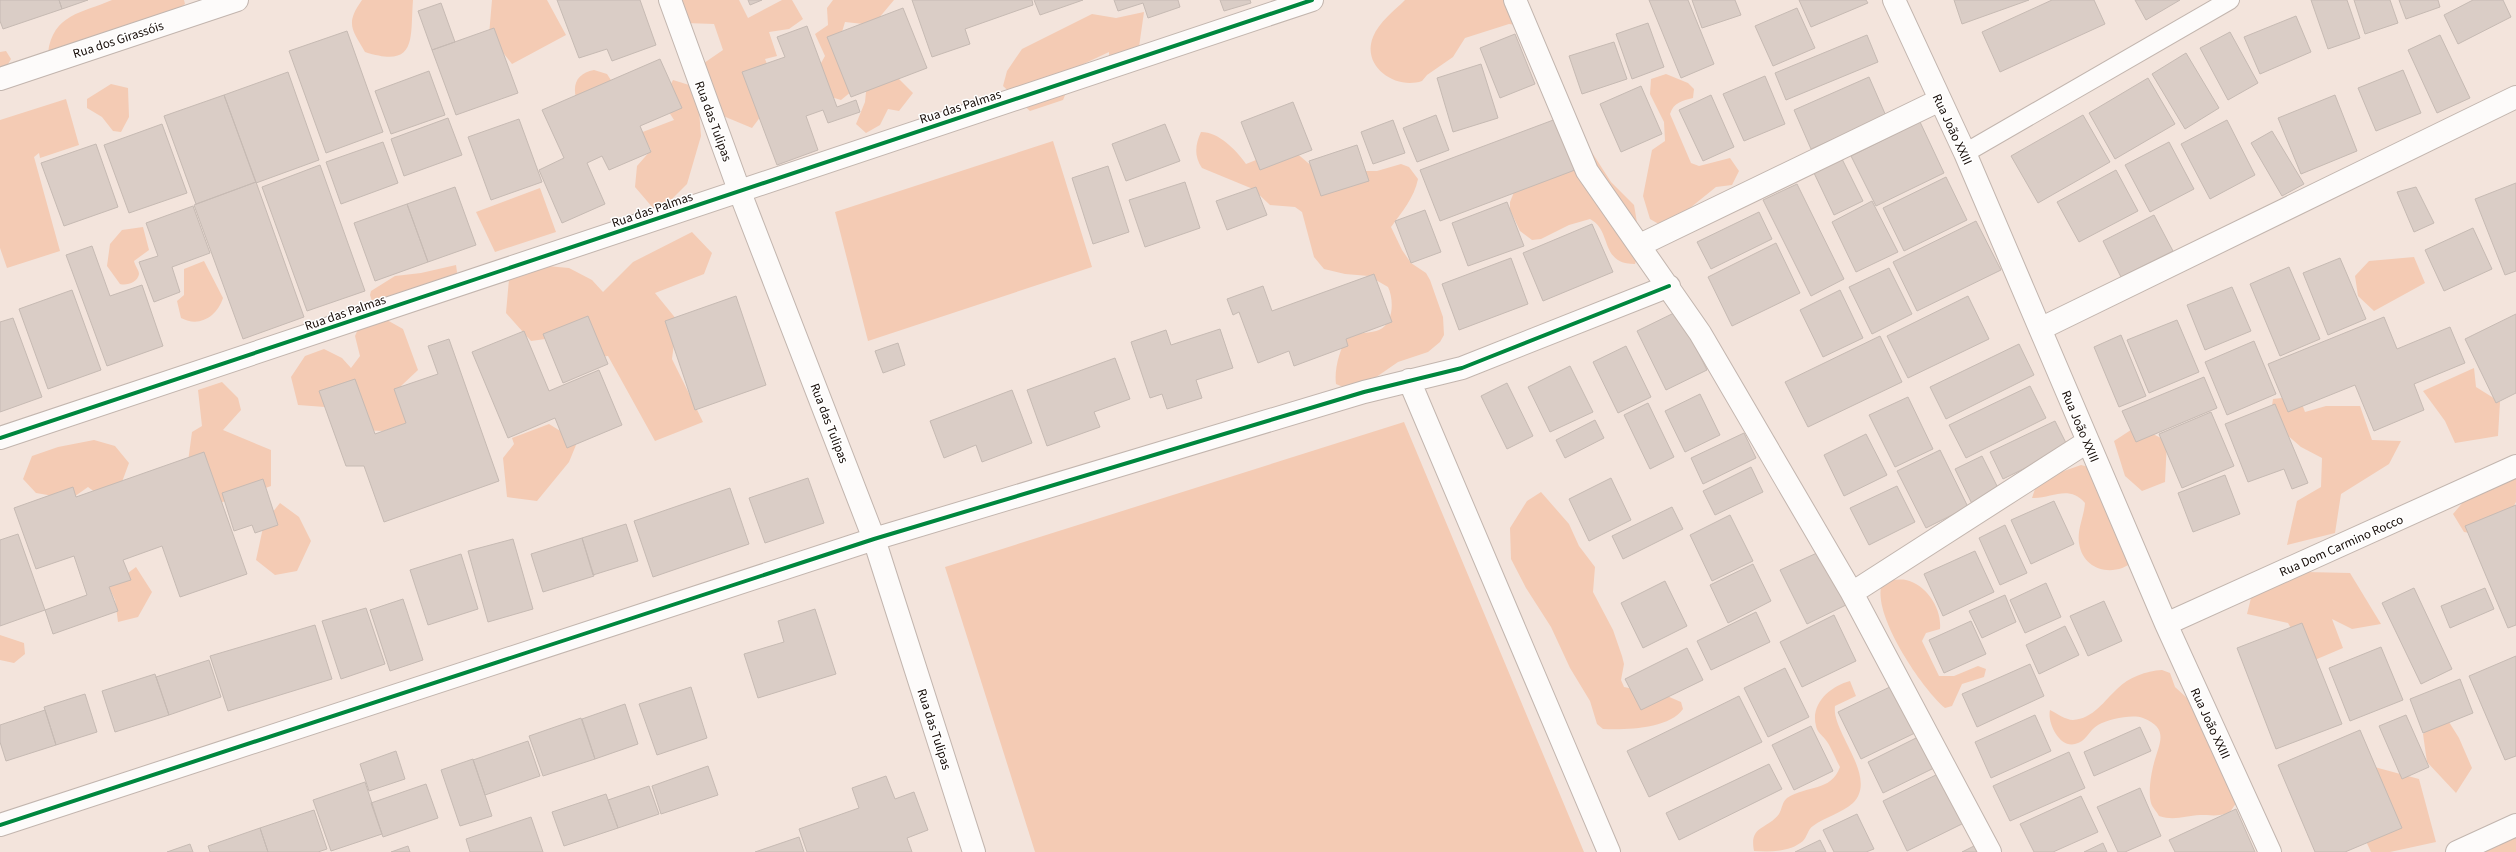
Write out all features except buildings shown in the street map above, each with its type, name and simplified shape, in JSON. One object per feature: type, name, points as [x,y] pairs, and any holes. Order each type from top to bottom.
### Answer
[{"type":"street","name":"Rua dos Girassóis","points":[[0,79],[237,0]]},
{"type":"street","name":"Rua das Tulipas","points":[[670,0],[739,190],[874,539],[974,852]]},
{"type":"street","name":"Rua das Palmas","points":[[0,438],[739,190],[1312,0]]},
{"type":"street","points":[[1515,0],[1587,171],[1669,286],[1700,333],[1852,593],[1990,852]]},
{"type":"street","name":"Rua João XXIII","points":[[1894,0],[1965,153],[2087,442],[2166,624],[2270,852]]},
{"type":"street","points":[[2040,329],[2516,97]]},
{"type":"street","points":[[1640,246],[1940,100]]},
{"type":"street","points":[[0,825],[874,539],[1409,380],[1462,368],[1669,286]]},
{"type":"street","points":[[1409,380],[1609,852]]},
{"type":"street","points":[[1852,593],[2087,442]]},
{"type":"street","name":"Rua Dom Carmino Rocco","points":[[2166,624],[2516,466]]},
{"type":"street","points":[[2457,852],[2516,825]]},
{"type":"lane","points":[[1965,153],[2230,0]]},
{"type":"shaded area","points":[[112,0],[184,0],[185,4],[178,9],[48,53],[51,40],[56,30],[63,23],[80,12]]},
{"type":"shaded area","points":[[362,0],[413,0],[410,38],[408,47],[403,53],[394,56],[382,56],[365,52],[352,26],[353,15]]},
{"type":"shaded area","points":[[492,0],[547,0],[566,35],[512,64],[489,35]]},
{"type":"shaded area","points":[[675,0],[739,0],[748,18],[782,0],[792,0],[803,19],[789,29],[769,32],[777,56],[765,59],[771,74],[767,108],[752,128],[716,113],[704,63],[723,50],[714,24],[686,23]]},
{"type":"shaded area","points":[[833,0],[894,0],[873,25],[845,22],[839,42],[857,87],[841,100],[818,93],[816,72],[825,56],[815,34],[828,25],[827,8]]},
{"type":"shaded area","points":[[1405,0],[1519,0],[1517,25],[1509,24],[1465,38],[1453,57],[1427,75],[1422,81],[1412,83],[1402,82],[1383,74],[1376,66],[1372,58],[1371,48],[1373,37],[1379,26]]},
{"type":"shaded area","points":[[1144,12],[1138,54],[1109,61],[1109,52],[1077,67],[1063,100],[1030,111],[1003,86],[1007,71],[1022,49],[1092,14],[1116,18]]},
{"type":"shaded area","points":[[6,51],[11,59],[0,78],[0,52]]},
{"type":"shaded area","points":[[594,70],[607,74],[614,85],[576,98],[575,87],[578,79],[584,73]]},
{"type":"shaded area","points":[[893,73],[913,93],[899,111],[888,109],[880,125],[866,133],[856,124],[865,102],[867,82]]},
{"type":"shaded area","points":[[1666,74],[1688,83],[1694,89],[1693,98],[1676,104],[1670,114],[1691,163],[1699,166],[1730,158],[1739,171],[1732,185],[1716,187],[1685,212],[1665,224],[1657,223],[1650,219],[1643,196],[1652,150],[1665,141],[1664,122],[1650,94],[1651,79]]},
{"type":"shaded area","points":[[673,80],[702,89],[699,110],[701,136],[687,184],[669,202],[653,208],[635,187],[637,166],[651,150],[640,133],[674,120],[662,101]]},
{"type":"shaded area","points":[[111,84],[128,88],[129,117],[121,132],[113,131],[102,117],[87,108],[87,99]]},
{"type":"shaded area","points":[[66,99],[79,145],[40,158],[39,153],[34,157],[60,251],[7,268],[0,248],[0,120]]},
{"type":"shaded area","points":[[1201,132],[1221,138],[1246,164],[1271,154],[1294,151],[1327,179],[1359,171],[1377,171],[1401,164],[1409,167],[1418,179],[1416,186],[1407,204],[1391,227],[1402,250],[1411,263],[1426,273],[1430,280],[1443,317],[1444,335],[1440,342],[1428,352],[1398,362],[1372,380],[1343,387],[1336,384],[1338,359],[1342,346],[1348,336],[1379,330],[1388,322],[1392,304],[1388,287],[1369,276],[1345,274],[1324,269],[1314,257],[1302,212],[1295,207],[1270,205],[1253,189],[1202,168],[1199,164],[1196,150]]},
{"type":"shaded area","points":[[1053,141],[1092,267],[868,341],[835,212]]},
{"type":"shaded area","points":[[1583,148],[1591,151],[1611,182],[1634,205],[1641,246],[1635,264],[1624,263],[1616,259],[1611,253],[1602,231],[1597,224],[1590,219],[1569,225],[1541,239],[1532,240],[1520,231],[1510,210],[1510,202],[1516,187]]},
{"type":"shaded area","points":[[540,188],[556,232],[495,252],[476,212]]},
{"type":"shaded area","points":[[143,227],[149,250],[134,261],[139,272],[137,279],[132,283],[120,284],[107,266],[110,244],[122,230]]},
{"type":"shaded area","points":[[692,232],[712,253],[704,274],[655,293],[677,320],[672,359],[703,422],[655,441],[608,356],[568,360],[567,336],[531,341],[506,313],[509,279],[536,265],[569,268],[592,280],[603,292],[633,262]]},
{"type":"shaded area","points":[[2414,257],[2425,283],[2374,311],[2358,296],[2355,276],[2369,261]]},
{"type":"shaded area","points":[[204,261],[223,298],[217,310],[212,315],[201,321],[188,321],[181,318],[177,301],[184,295],[184,269]]},
{"type":"shaded area","points":[[456,265],[457,272],[455,277],[373,304],[370,295],[371,291],[395,276],[421,273]]},
{"type":"shaded area","points":[[378,315],[403,329],[418,370],[401,386],[406,423],[383,431],[358,430],[325,407],[298,405],[291,377],[305,356],[324,349],[342,358],[351,368],[360,356],[355,336],[362,320]]},
{"type":"shaded area","points":[[2474,368],[2476,387],[2500,402],[2498,436],[2455,443],[2445,421],[2423,391]]},
{"type":"shaded area","points":[[222,382],[238,398],[241,410],[223,430],[271,450],[271,486],[238,498],[203,507],[187,469],[192,432],[202,426],[198,390]]},
{"type":"shaded area","points":[[2299,396],[2305,412],[2326,406],[2360,406],[2372,440],[2401,441],[2389,464],[2341,494],[2335,533],[2287,545],[2297,501],[2321,487],[2322,458],[2301,447],[2270,420],[2273,399]]},
{"type":"shaded area","points":[[1404,422],[1584,852],[1035,852],[945,567]]},
{"type":"shaded area","points":[[549,424],[562,432],[576,445],[569,462],[537,501],[507,497],[503,458],[514,444],[512,438]]},
{"type":"shaded area","points":[[2137,426],[2167,441],[2165,482],[2142,491],[2125,476],[2114,441]]},
{"type":"shaded area","points":[[94,440],[115,446],[129,463],[119,490],[107,501],[88,487],[71,499],[36,493],[23,479],[32,456],[58,447]]},
{"type":"shaded area","points":[[2081,465],[2097,469],[2132,514],[2135,530],[2134,561],[2126,566],[2118,569],[2100,569],[2086,560],[2079,543],[2080,528],[2085,503],[2079,497],[2066,493],[2032,498],[2037,483],[2044,478]]},
{"type":"shaded area","points":[[2516,472],[2516,502],[2498,538],[2464,532],[2453,514],[2470,494]]},
{"type":"shaded area","points":[[1541,492],[1569,524],[1579,546],[1595,567],[1593,592],[1613,630],[1622,656],[1624,664],[1621,680],[1624,687],[1667,696],[1681,702],[1683,709],[1668,721],[1646,727],[1623,729],[1603,729],[1597,724],[1590,701],[1570,668],[1551,627],[1526,588],[1511,559],[1510,528],[1527,501]]},
{"type":"shaded area","points":[[280,503],[299,517],[311,541],[297,571],[275,575],[256,560],[264,523]]},
{"type":"shaded area","points":[[136,567],[152,592],[138,617],[118,622],[115,600],[109,587]]},
{"type":"shaded area","points":[[2306,572],[2350,573],[2381,624],[2352,629],[2332,619],[2343,648],[2310,662],[2288,623],[2247,614],[2254,586]]},
{"type":"shaded area","points":[[1889,580],[1906,580],[1914,583],[1927,592],[1936,606],[1940,621],[1940,629],[1926,633],[1922,641],[1939,676],[1954,676],[1978,666],[1986,669],[1984,677],[1962,684],[1952,706],[1945,708],[1924,685],[1901,650],[1891,631],[1884,613],[1881,597],[1882,584]]},
{"type":"shaded area","points":[[0,635],[24,643],[25,654],[14,663],[0,660]]},
{"type":"shaded area","points":[[2162,670],[2170,673],[2175,687],[2187,698],[2239,799],[2230,812],[2226,814],[2175,818],[2159,816],[2150,799],[2150,783],[2160,743],[2160,732],[2151,722],[2143,718],[2127,717],[2114,719],[2103,723],[2095,727],[2082,741],[2075,744],[2064,742],[2055,733],[2052,727],[2050,721],[2050,710],[2067,719],[2080,719],[2093,713],[2117,689],[2132,678],[2144,673]]},
{"type":"shaded area","points":[[1850,681],[1856,696],[1835,706],[1836,717],[1840,728],[1858,768],[1861,781],[1860,792],[1853,803],[1849,806],[1811,827],[1803,841],[1798,845],[1780,850],[1754,851],[1754,836],[1760,829],[1779,814],[1784,801],[1787,798],[1802,791],[1825,784],[1831,781],[1836,775],[1840,767],[1829,745],[1817,730],[1815,718],[1816,710],[1819,703],[1829,691],[1843,683]]},
{"type":"shaded area","points":[[2444,714],[2459,738],[2472,768],[2456,793],[2427,762],[2423,734]]},
{"type":"shaded area","points":[[2367,765],[2419,779],[2436,842],[2390,852],[2371,852],[2359,826]]},
{"type":"shaded area","points":[[2516,830],[2516,852],[2464,852]]},
{"type":"cycle path","points":[[0,438],[1312,0]]},
{"type":"cycle path","points":[[0,825],[874,539],[1364,392],[1462,368],[1669,286]]}]
